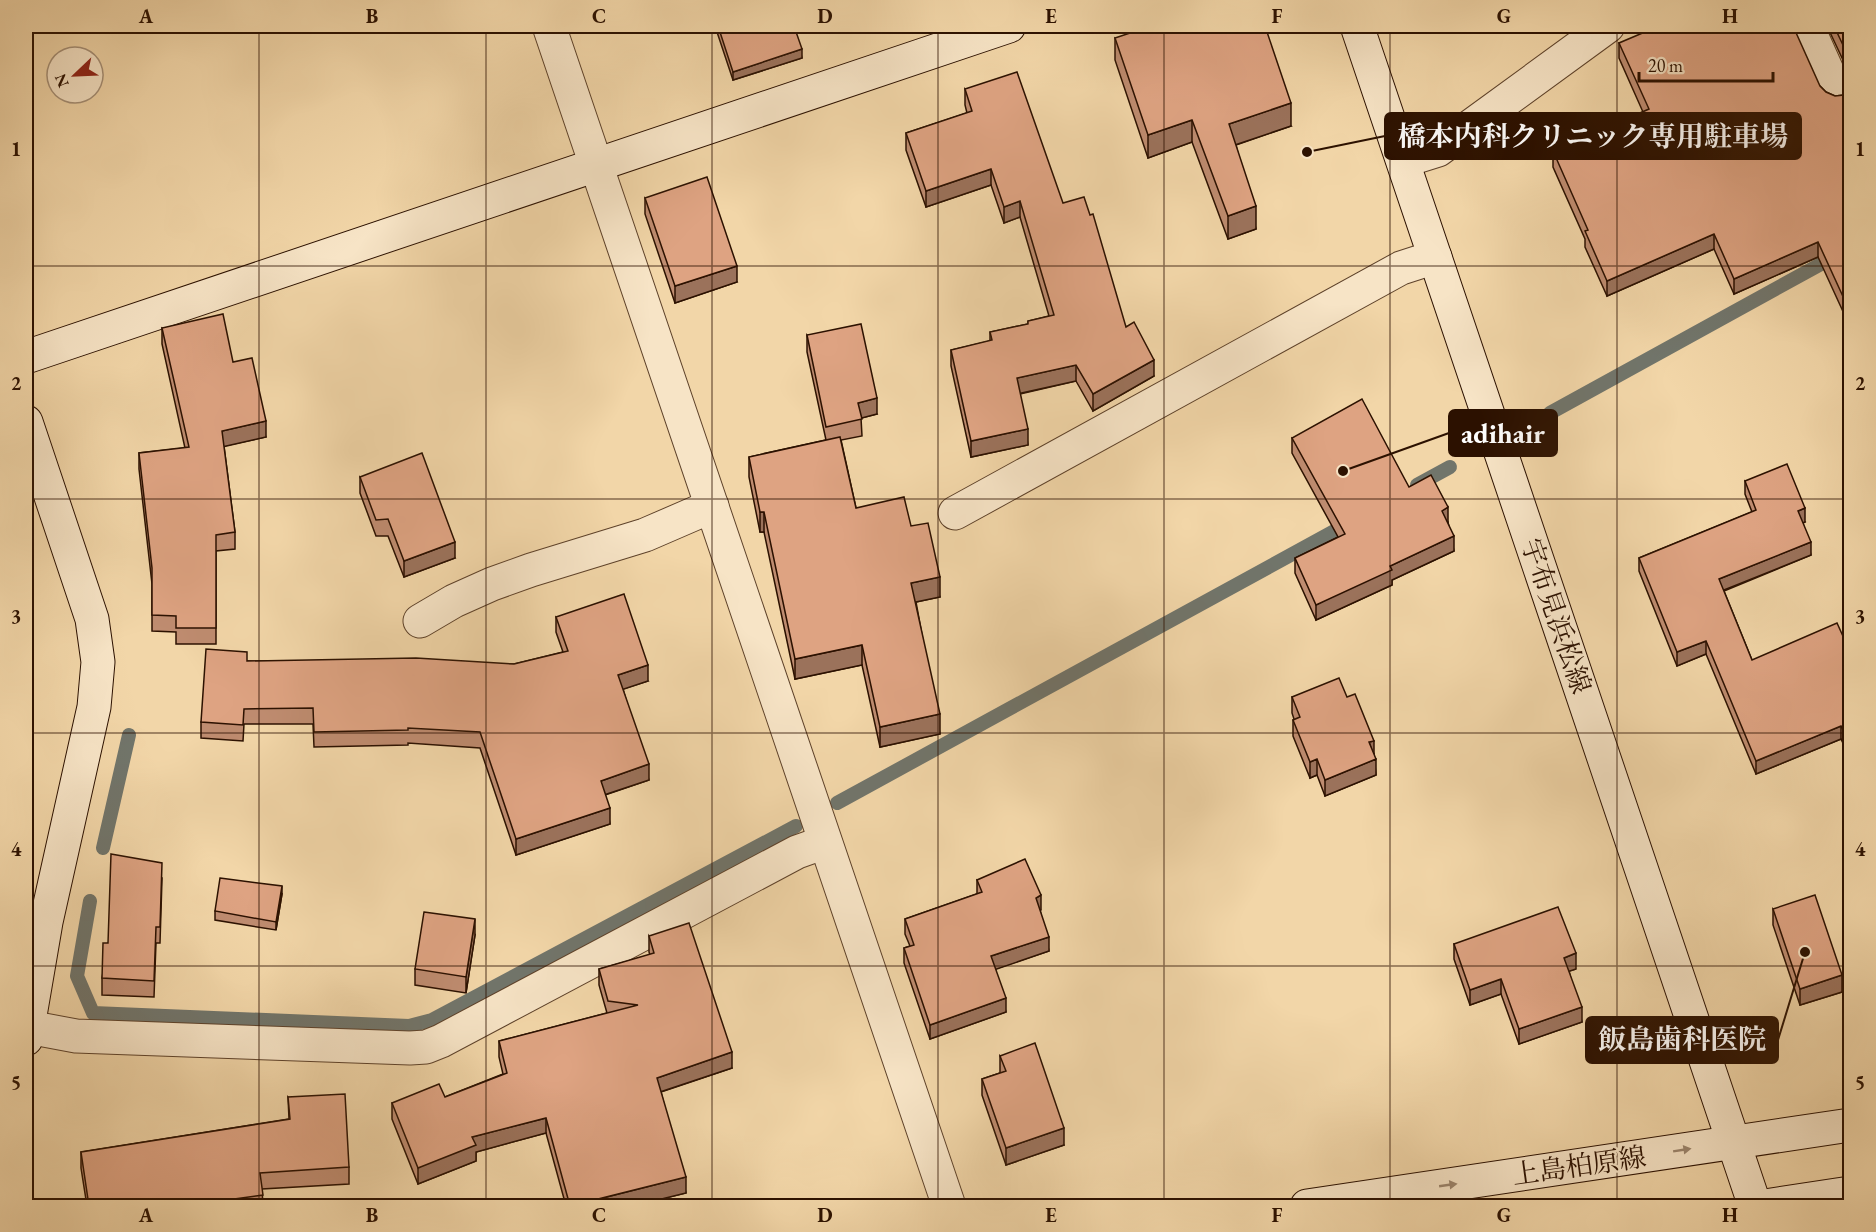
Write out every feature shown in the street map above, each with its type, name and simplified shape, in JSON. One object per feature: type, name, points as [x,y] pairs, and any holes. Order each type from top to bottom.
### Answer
[{"type":"street","points":[[549,26],[949,1206]]},
{"type":"street","points":[[26,357],[1009,26]]},
{"type":"street","name":"宇布見浜松線","points":[[1357,26],[1755,1206]]},
{"type":"street","points":[[1403,162],[1438,150],[1608,26]]},
{"type":"street","points":[[1807,26],[1837,93]]},
{"type":"street","points":[[956,513],[1401,268],[1435,256]]},
{"type":"street","points":[[26,422],[92,618],[98,662],[94,707],[46,922],[27,1033],[426,1047],[797,852],[825,842]]},
{"type":"street","points":[[420,621],[454,600],[492,584],[645,535],[712,506]]},
{"type":"street","name":"上島柏原線","points":[[1307,1206],[1851,1125]]},
{"type":"street","points":[[1765,1206],[1851,1193]]},
{"type":"building","points":[[718,26],[794,26],[802,49],[733,72]]},
{"type":"building","points":[[1151,26],[1265,26],[1291,103],[1229,124],[1256,206],[1228,216],[1192,120],[1148,135],[1115,38]]},
{"type":"building","points":[[1659,26],[1793,26],[1820,86],[1835,96],[1844,95],[1851,90],[1851,314],[1818,242],[1734,279],[1714,234],[1607,281],[1585,231],[1588,230],[1553,151],[1649,109],[1619,43]]},
{"type":"building","points":[[1834,26],[1851,26],[1851,62]]},
{"type":"building","points":[[1017,72],[1063,203],[1084,197],[1090,215],[1093,214],[1126,327],[1134,322],[1154,360],[1093,394],[1076,365],[1017,378],[1028,429],[971,441],[951,350],[992,340],[990,332],[1028,324],[1028,321],[1054,315],[1020,201],[1004,207],[991,169],[926,191],[906,133],[972,111],[965,89]]},
{"type":"building","points":[[707,177],[737,266],[675,286],[645,198]]},
{"type":"building","points":[[223,314],[233,362],[252,358],[266,421],[222,431],[235,532],[216,535],[216,628],[176,628],[176,616],[152,615],[152,568],[139,453],[189,447],[162,328]]},
{"type":"building","points":[[861,324],[877,398],[858,403],[862,419],[826,427],[807,335]]},
{"type":"building","points":[[1362,399],[1409,487],[1431,475],[1448,507],[1442,511],[1454,536],[1390,566],[1392,570],[1316,605],[1295,558],[1345,534],[1292,438]]},
{"type":"building","points":[[840,437],[856,508],[904,497],[911,526],[928,523],[940,577],[911,583],[940,714],[880,727],[862,645],[795,659],[764,512],[760,512],[749,457]]},
{"type":"building","points":[[422,453],[455,542],[404,561],[388,519],[376,520],[360,477]]},
{"type":"building","points":[[1787,464],[1805,508],[1798,511],[1811,542],[1719,579],[1752,660],[1837,623],[1851,654],[1851,748],[1841,726],[1756,761],[1706,641],[1677,652],[1639,558],[1756,510],[1745,481]]},
{"type":"building","points":[[624,594],[648,665],[618,675],[649,764],[601,781],[610,808],[516,839],[480,732],[408,728],[408,730],[314,732],[313,708],[244,709],[243,725],[201,722],[206,649],[247,652],[247,661],[416,658],[514,664],[568,651],[556,617]]},
{"type":"building","points":[[1339,678],[1347,697],[1355,694],[1374,741],[1369,742],[1376,759],[1325,780],[1317,759],[1310,762],[1293,720],[1300,717],[1292,697]]},
{"type":"building","points":[[111,854],[162,863],[160,927],[156,927],[154,981],[102,978],[103,943],[108,943]]},
{"type":"building","points":[[1025,859],[1041,895],[1036,898],[1049,937],[991,956],[1006,998],[930,1025],[904,948],[914,945],[905,919],[982,892],[977,880]]},
{"type":"building","points":[[220,878],[282,886],[276,922],[215,911]]},
{"type":"building","points":[[1815,895],[1842,975],[1800,989],[1773,909]]},
{"type":"building","points":[[1558,907],[1576,953],[1564,958],[1582,1007],[1519,1029],[1501,979],[1470,990],[1454,944]]},
{"type":"building","points":[[424,912],[475,919],[466,977],[415,969]]},
{"type":"building","points":[[689,923],[732,1052],[657,1078],[686,1177],[570,1206],[546,1118],[472,1137],[476,1145],[418,1168],[392,1103],[439,1084],[445,1097],[507,1073],[499,1041],[638,1005],[608,1001],[599,969],[654,953],[649,936]]},
{"type":"building","points":[[1035,1043],[1064,1128],[1006,1148],[982,1079],[1006,1071],[1000,1056]]},
{"type":"building","points":[[345,1094],[349,1167],[260,1173],[263,1195],[183,1206],[89,1206],[81,1152],[290,1119],[288,1097]]},
{"type":"waterway","points":[[1550,413],[1850,248]]},
{"type":"waterway","points":[[1417,485],[1450,467]]},
{"type":"waterway","points":[[837,803],[1351,522]]},
{"type":"waterway","points":[[103,848],[129,735]]},
{"type":"waterway","points":[[90,901],[77,976],[93,1013],[409,1026],[432,1020],[796,826]]},
{"type":"place","name":"橋本内科クリニック専用駐車場","points":[[1307,152]]},
{"type":"place","name":"adihair","points":[[1343,471]]},
{"type":"place","name":"飯島歯科医院","points":[[1805,952]]}]
